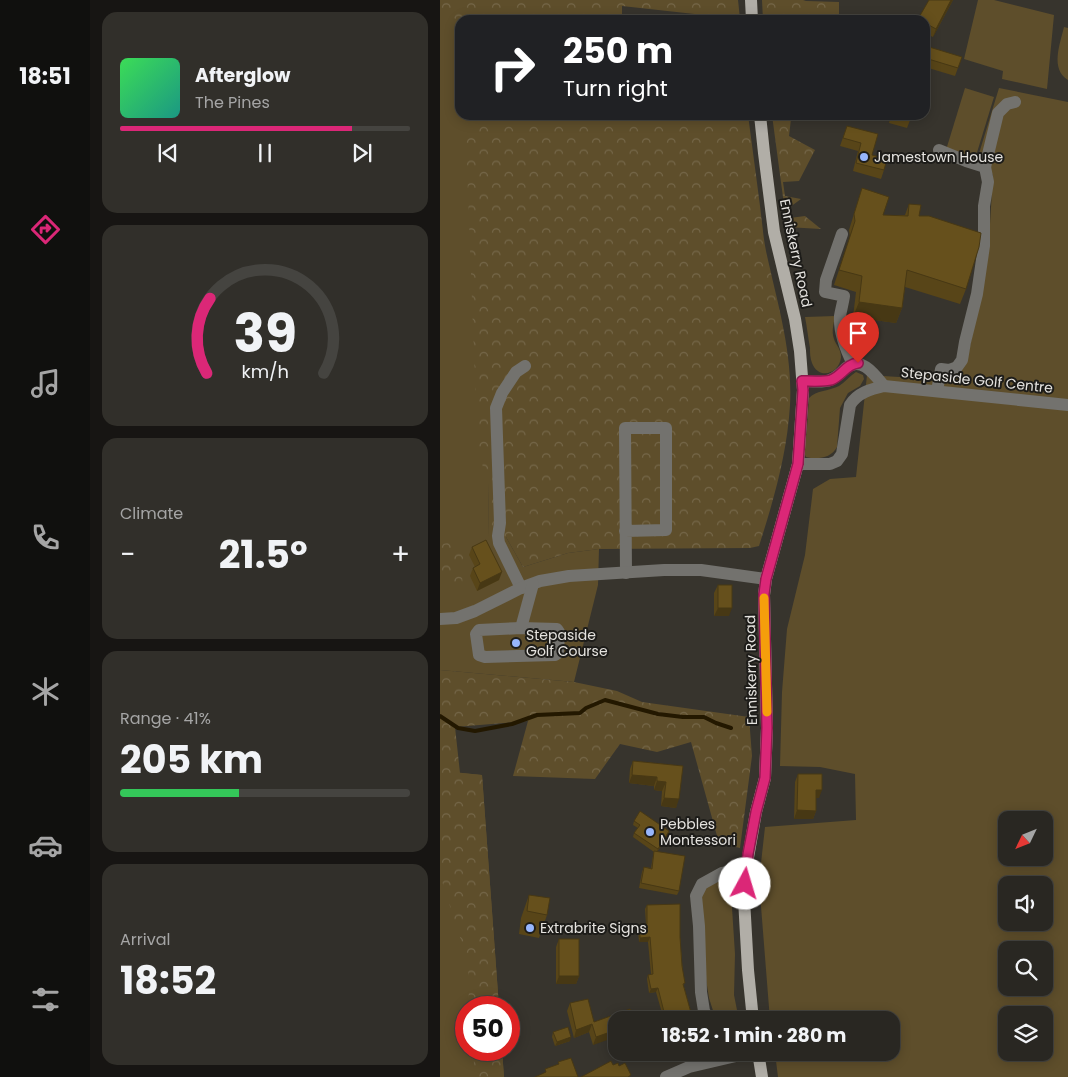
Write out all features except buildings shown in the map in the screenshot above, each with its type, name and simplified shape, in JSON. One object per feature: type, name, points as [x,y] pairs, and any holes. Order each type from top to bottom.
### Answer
[{"type":"main road","points":[[751,0],[752,15]]},
{"type":"main road","name":"Enniskerry Road","points":[[752,1011],[744,899],[746,868],[756,812],[765,778],[767,728],[764,594],[766,579],[798,464],[803,390],[795,319],[774,232],[761,120]]},
{"type":"main road","points":[[759,1061],[762,1077]]},
{"type":"street","points":[[938,391],[941,369],[949,370],[957,367],[962,360],[977,294],[984,246],[984,206],[988,182],[986,167],[998,113],[1001,108],[1015,102]]},
{"type":"street","points":[[939,150],[986,167]]},
{"type":"street","points":[[842,234],[826,280],[826,292],[844,296],[840,318],[842,334],[852,364]]},
{"type":"street","points":[[798,464],[830,464],[837,462],[842,454],[850,405],[853,400],[869,390],[884,386],[874,373],[858,363],[852,364],[841,374],[830,380],[802,381]]},
{"type":"street","points":[[521,628],[527,586],[499,543],[498,536],[500,523],[496,408],[502,393],[516,372],[525,366]]},
{"type":"street","name":"Stepaside Golf Centre","points":[[884,386],[1068,405]]},
{"type":"street","points":[[625,530],[666,530],[666,428],[625,428],[625,530],[626,573]]},
{"type":"street","points":[[440,620],[456,618],[475,611],[540,581],[569,576],[664,570],[701,570],[766,579]]},
{"type":"street","points":[[521,628],[557,630],[559,632],[558,653],[546,656],[485,657],[479,655],[476,634],[479,630],[521,628]]},
{"type":"street","points":[[704,1011],[701,992],[696,896],[702,884],[722,874],[746,868]]},
{"type":"street","points":[[666,1077],[689,1067],[715,1061]]},
{"type":"green space","name":"Stepaside Golf Course","points":[[440,0],[455,15],[455,120],[474,120],[488,464],[489,536],[506,537],[523,567],[568,553],[599,549],[598,585],[574,682],[440,670]]},
{"type":"green space","points":[[440,0],[738,0],[740,15],[704,15],[622,6],[622,15],[455,15],[455,19],[443,11],[440,12]]},
{"type":"green space","points":[[762,0],[839,2],[839,15],[763,15]]},
{"type":"green space","points":[[978,0],[994,0],[1054,15],[1047,89],[1002,79],[1003,71],[964,59]]},
{"type":"green space","points":[[1064,27],[1068,28],[1068,80],[1062,75],[1058,63]]},
{"type":"green space","points":[[965,88],[994,97],[975,159],[946,150]]},
{"type":"green space","points":[[999,88],[1068,102],[1068,1077],[778,1077],[776,1061],[900,1061],[900,1011],[769,1011],[759,881],[765,827],[856,820],[855,774],[820,767],[780,766],[782,692],[787,629],[805,555],[813,489],[830,479],[856,477],[867,375],[899,377],[959,373],[967,361],[988,256],[993,175],[977,160]]},
{"type":"green space","points":[[465,120],[749,120],[764,240],[787,346],[790,385],[790,405],[783,459],[775,494],[759,546],[750,548],[599,549],[568,553],[523,567],[506,537],[489,537],[488,482],[485,480],[477,433]]},
{"type":"green space","points":[[773,120],[791,120],[789,136],[815,150],[799,181],[783,182],[785,196],[801,199],[790,207],[790,218],[805,216],[821,229],[787,227]]},
{"type":"green space","points":[[835,316],[833,336],[840,352],[840,363],[829,373],[819,372],[811,361],[805,317]]},
{"type":"green space","points":[[856,372],[863,375],[864,379],[860,386],[848,393],[840,408],[837,447],[828,456],[806,457],[804,453],[809,398],[815,393],[839,386]]},
{"type":"green space","points":[[465,541],[462,585],[440,586],[440,544]]},
{"type":"green space","points":[[440,670],[574,682],[617,691],[642,702],[749,717],[752,756],[740,848],[719,843],[691,742],[657,752],[620,744],[595,779],[513,776],[528,721],[455,727],[460,773],[482,775],[498,996],[469,996],[468,962],[440,875]]},
{"type":"green space","points":[[440,746],[444,771],[482,775],[498,996],[455,996],[455,1061],[503,1061],[504,1077],[440,1077]]},
{"type":"green space","points":[[730,877],[735,954],[734,995],[737,1011],[713,1011],[709,998],[702,954],[702,894],[708,885]]},
{"type":"green space","points":[[474,1061],[503,1061],[504,1077],[475,1077]]},
{"type":"waterway","points":[[440,716],[458,728],[475,731],[512,724],[537,715],[580,713],[586,708],[605,700],[658,714],[704,717],[731,728]]},
{"type":"slow traffic","points":[[764,598],[767,712]]},
{"type":"place","name":"Jamestown House","points":[[864,157]]},
{"type":"place","name":"Stepaside Golf Course","points":[[516,643]]},
{"type":"place","name":"Pebbles Montessori","points":[[650,832]]},
{"type":"place","name":"Extrabrite Signs","points":[[530,928]]},
{"type":"route","points":[[745,884],[748,854],[765,778],[767,728],[764,594],[766,579],[798,464],[802,381],[830,380],[841,374],[852,364],[858,363]]}]
